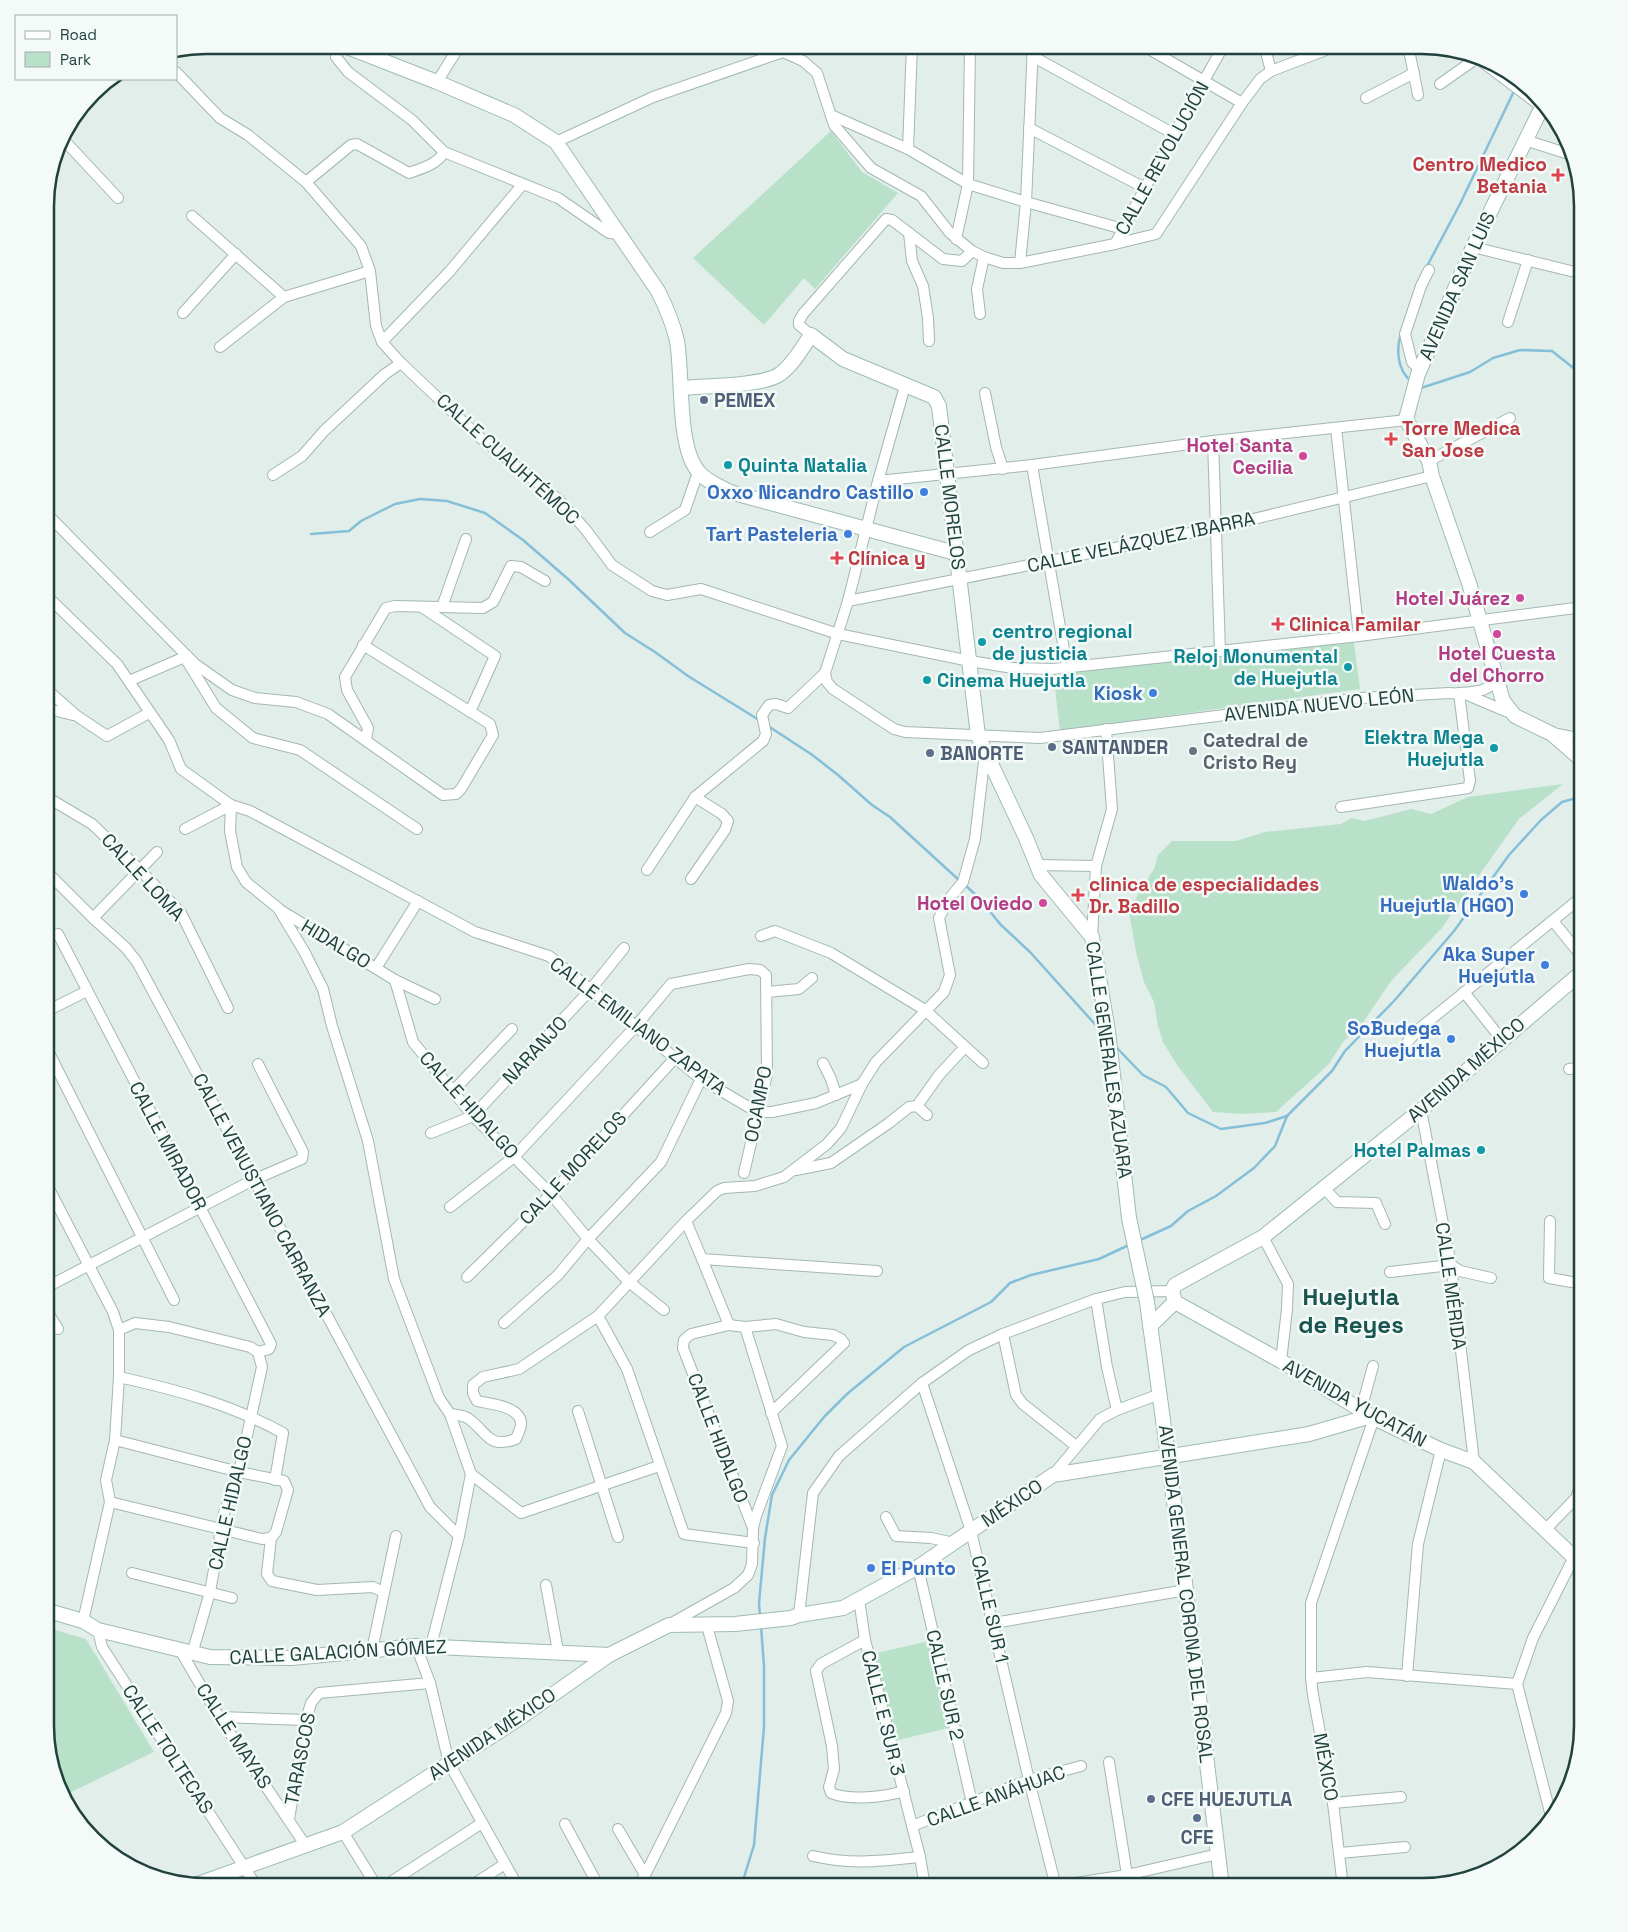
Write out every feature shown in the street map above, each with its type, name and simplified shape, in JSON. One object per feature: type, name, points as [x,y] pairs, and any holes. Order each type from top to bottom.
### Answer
[{"type":"street","points":[[337,54],[336,58],[348,72],[412,120],[444,152],[558,198],[609,233],[621,234]]},
{"type":"street","points":[[365,54],[514,115],[556,142],[621,234],[658,291],[668,311],[677,342],[686,446],[698,472],[730,492],[955,553]]},
{"type":"street","points":[[436,82],[454,54]]},
{"type":"street","points":[[556,142],[653,97],[767,54]]},
{"type":"street","points":[[792,54],[816,73],[834,125],[871,168],[921,196],[956,239],[972,250],[984,257],[1003,263],[1020,263],[1156,234],[1242,103],[1260,79],[1271,71],[1315,54]]},
{"type":"street","points":[[908,149],[912,54]]},
{"type":"street","points":[[956,239],[968,184],[970,54]]},
{"type":"street","points":[[1158,54],[1242,103]]},
{"type":"street","name":"CALLE REVOLUCIÓN","points":[[1115,244],[1219,54]]},
{"type":"street","points":[[1266,54],[1271,71]]},
{"type":"street","points":[[1410,54],[1418,95]]},
{"type":"street","points":[[1020,263],[1026,202],[1032,56],[1174,134]]},
{"type":"street","points":[[1440,84],[1471,62]]},
{"type":"street","points":[[1366,98],[1414,73]]},
{"type":"street","name":"CALLE CUAUHTÉMOC","points":[[178,74],[220,118],[248,135],[306,182],[360,246],[370,270],[376,326],[382,342],[478,434],[559,500],[586,530],[612,565],[652,591],[667,595],[701,589],[838,634],[970,661],[1013,668],[1053,669],[1360,636],[1574,608]]},
{"type":"street","points":[[1497,74],[1528,96]]},
{"type":"street","name":"AVENIDA SAN LUIS","points":[[1407,419],[1419,372],[1473,247],[1540,110]]},
{"type":"street","points":[[831,115],[908,149],[968,184],[1123,229]]},
{"type":"street","points":[[1029,128],[1145,188]]},
{"type":"street","points":[[1525,140],[1564,153]]},
{"type":"street","points":[[67,143],[118,198]]},
{"type":"street","points":[[306,182],[350,145],[357,144],[409,173],[420,170],[441,159],[444,152]]},
{"type":"street","points":[[382,342],[450,271],[522,185]]},
{"type":"street","points":[[192,216],[284,298]]},
{"type":"street","points":[[682,388],[753,383],[780,375],[795,359],[811,335],[800,325],[799,321],[803,314],[886,219],[892,220],[943,258],[962,261],[972,250]]},
{"type":"street","points":[[909,233],[912,260],[923,286],[928,318],[929,341]]},
{"type":"street","points":[[1473,247],[1574,272]]},
{"type":"street","points":[[183,313],[236,254]]},
{"type":"street","points":[[980,314],[977,289],[984,257]]},
{"type":"street","points":[[1508,322],[1528,260]]},
{"type":"street","points":[[220,347],[284,298],[370,270]]},
{"type":"street","points":[[1419,372],[1412,362],[1405,334],[1421,286],[1429,270]]},
{"type":"street","name":"CALLE MORELOS","points":[[811,335],[843,359],[934,398],[937,401],[948,474],[955,553],[960,578],[978,736],[1041,875],[1092,937]]},
{"type":"street","points":[[273,475],[302,456],[324,431],[385,374],[402,363]]},
{"type":"street","points":[[647,870],[695,797],[763,741],[766,734],[762,715],[769,705],[776,704],[788,708],[826,677],[905,386]]},
{"type":"street","points":[[985,393],[996,447],[1003,468]]},
{"type":"street","points":[[1429,461],[1510,418]]},
{"type":"street","points":[[878,481],[1032,465],[1213,441],[1407,419],[1429,461],[1432,476],[1481,621],[1502,701],[1516,716]]},
{"type":"street","points":[[1336,428],[1360,636]]},
{"type":"street","points":[[1213,441],[1220,651]]},
{"type":"street","points":[[1032,465],[1067,667]]},
{"type":"street","points":[[650,532],[685,510],[698,472]]},
{"type":"street","name":"CALLE VELÁZQUEZ IBARRA","points":[[848,601],[1216,528],[1432,476]]},
{"type":"street","points":[[54,520],[187,656],[232,690],[255,698],[296,702],[328,714],[443,795],[456,794],[461,789],[493,735],[490,724],[363,645]]},
{"type":"street","points":[[442,607],[466,539]]},
{"type":"street","points":[[366,739],[368,728],[347,690],[345,677],[386,608],[395,606],[483,608],[493,602],[511,566],[521,567],[546,581]]},
{"type":"street","name":"CALLE EMILIANO ZAPATA","points":[[54,603],[117,664],[169,740],[181,769],[231,805],[250,811],[475,932],[549,956],[701,1079],[757,1112]]},
{"type":"street","points":[[421,606],[495,656],[470,712]]},
{"type":"street","points":[[129,681],[187,656]]},
{"type":"street","points":[[187,656],[186,661],[216,708],[253,738],[300,750],[417,829]]},
{"type":"street","points":[[826,677],[833,689],[894,729],[905,732],[978,736]]},
{"type":"street","points":[[1342,807],[1468,788],[1470,781],[1460,693],[1486,689],[1493,685],[1496,680]]},
{"type":"street","name":"AVENIDA NUEVO LEÓN","points":[[978,736],[1040,738],[1369,698],[1460,693],[1485,701],[1548,732],[1574,753]]},
{"type":"street","points":[[54,696],[77,716],[108,736],[149,713]]},
{"type":"street","points":[[54,710],[77,716]]},
{"type":"street","name":"CALLE GENERALES AZUARA","points":[[1106,729],[1112,809],[1096,866],[1092,937],[1108,1031],[1130,1218],[1147,1302]]},
{"type":"street","points":[[1548,732],[1574,736]]},
{"type":"street","points":[[450,1414],[468,1417],[490,1439],[503,1444],[516,1439],[521,1425],[520,1417],[512,1410],[477,1401],[473,1394],[473,1385],[483,1377],[519,1369],[598,1316],[686,1221],[717,1191],[724,1188],[755,1186],[784,1177],[827,1144],[841,1128],[862,1084],[876,1062],[944,992],[950,975],[940,918],[949,899],[963,882],[975,839],[985,753]]},
{"type":"street","points":[[690,880],[725,830],[728,821],[722,814],[695,797]]},
{"type":"street","name":"CALLE LOMA","points":[[54,801],[92,824],[181,913],[228,1008]]},
{"type":"street","points":[[185,829],[231,805],[230,831],[237,868],[246,882],[278,908],[305,953],[322,989],[368,1141],[394,1279],[439,1398],[450,1414],[471,1474],[459,1536],[431,1646]]},
{"type":"street","points":[[93,918],[157,852]]},
{"type":"street","points":[[1037,865],[1096,866]]},
{"type":"street","name":"CALLE VENUSTIANO CARRANZA","points":[[54,879],[126,948],[137,962],[430,1507],[459,1536]]},
{"type":"street","points":[[376,968],[418,901]]},
{"type":"street","points":[[1408,1041],[1419,1028],[1574,903]]},
{"type":"street","name":"HIDALGO","points":[[278,908],[395,980],[435,998]]},
{"type":"street","points":[[1553,920],[1574,947]]},
{"type":"street","points":[[761,936],[775,931],[831,953],[925,1010],[983,1064]]},
{"type":"street","name":"CALLE MIRADOR","points":[[58,934],[271,1344],[269,1349],[258,1352]]},
{"type":"street","name":"NARANJO","points":[[431,1134],[473,1116],[591,989],[624,948]]},
{"type":"street","name":"OCAMPO","points":[[635,1027],[671,984],[749,969],[760,970],[766,975],[767,1074],[744,1173]]},
{"type":"street","points":[[767,992],[799,989],[812,978]]},
{"type":"street","name":"AVENIDA MÉXICO","points":[[1150,1326],[1174,1293],[1263,1238],[1421,1110],[1574,979]]},
{"type":"street","name":"CALLE HIDALGO","points":[[395,980],[413,1042],[453,1092],[473,1116],[551,1194],[629,1282],[664,1310]]},
{"type":"street","points":[[54,1008],[87,991]]},
{"type":"street","points":[[1464,992],[1502,1040]]},
{"type":"street","points":[[450,1207],[514,1157],[635,1027]]},
{"type":"street","points":[[453,1092],[512,1029]]},
{"type":"street","points":[[793,1170],[831,1163],[909,1107],[917,1106],[939,1075],[965,1047]]},
{"type":"street","name":"CALLE MORELOS","points":[[466,1276],[551,1194],[676,1057]]},
{"type":"street","points":[[54,1063],[174,1300]]},
{"type":"street","points":[[823,1063],[836,1095]]},
{"type":"street","points":[[54,1283],[253,1180],[302,1159],[303,1152],[258,1064]]},
{"type":"street","points":[[1569,1069],[1574,1068]]},
{"type":"street","points":[[504,1323],[558,1275],[588,1238],[661,1162],[701,1079]]},
{"type":"street","points":[[757,1112],[772,1112],[816,1103],[862,1084]]},
{"type":"street","points":[[917,1106],[927,1115]]},
{"type":"street","name":"CALLE MÉRIDA","points":[[1421,1110],[1451,1265],[1474,1462]]},
{"type":"street","points":[[1324,1188],[1337,1202],[1376,1203],[1385,1224]]},
{"type":"street","points":[[54,1199],[112,1312],[119,1330],[119,1377],[115,1440],[106,1480],[110,1502],[83,1621]]},
{"type":"street","points":[[686,1221],[729,1325],[745,1327],[776,1324],[804,1332],[833,1336],[841,1339],[844,1343],[771,1413]]},
{"type":"street","points":[[1550,1221],[1549,1278],[1574,1282]]},
{"type":"street","points":[[1263,1238],[1288,1284],[1281,1361]]},
{"type":"street","points":[[702,1259],[877,1271]]},
{"type":"street","points":[[1390,1272],[1451,1265],[1460,1271],[1491,1278]]},
{"type":"street","points":[[795,1616],[813,1493],[839,1456],[922,1383],[969,1350],[1003,1334],[1096,1300],[1125,1292],[1174,1293]]},
{"type":"street","name":"AVENIDA YUCATÁN","points":[[1174,1293],[1369,1414],[1441,1450],[1474,1462],[1574,1559]]},
{"type":"street","points":[[1096,1300],[1106,1367],[1117,1410]]},
{"type":"street","name":"AVENIDA GENERAL CORONA DEL ROSAL","points":[[1147,1302],[1169,1457],[1221,1878]]},
{"type":"street","points":[[598,1316],[627,1369],[684,1534],[754,1543]]},
{"type":"street","points":[[54,1323],[58,1329]]},
{"type":"street","points":[[119,1330],[134,1323],[169,1327],[250,1347],[258,1352]]},
{"type":"street","name":"CALLE HIDALGO","points":[[729,1325],[690,1334],[684,1340],[683,1348],[753,1528]]},
{"type":"street","points":[[745,1327],[782,1446],[753,1528]]},
{"type":"street","points":[[1003,1334],[1016,1394],[1023,1404],[1076,1446]]},
{"type":"street","name":"CALLE HIDALGO","points":[[186,1652],[210,1592],[224,1513],[239,1472],[262,1367],[258,1352]]},
{"type":"street","points":[[1369,1414],[1373,1366]]},
{"type":"street","points":[[119,1377],[173,1388],[251,1416],[283,1433],[275,1480]]},
{"type":"street","name":"CALLE SUR 1","points":[[922,1383],[971,1531],[994,1623],[1029,1780]]},
{"type":"street","points":[[1053,1475],[1100,1419],[1117,1410],[1160,1394]]},
{"type":"street","points":[[578,1412],[618,1537]]},
{"type":"street","name":"MÉXICO","points":[[669,1625],[707,1626],[735,1624],[842,1608],[918,1567],[1053,1475],[1308,1434],[1369,1414]]},
{"type":"street","name":"MÉXICO","points":[[1342,1878],[1333,1803],[1311,1678],[1311,1603],[1369,1414]]},
{"type":"street","points":[[115,1440],[239,1472],[284,1481],[288,1490],[276,1532],[271,1538],[267,1574],[269,1578],[272,1581],[317,1590],[373,1587],[383,1592]]},
{"type":"street","points":[[1407,1676],[1418,1544],[1441,1450]]},
{"type":"street","points":[[471,1474],[521,1514],[659,1466]]},
{"type":"street","points":[[1545,1530],[1574,1500]]},
{"type":"street","points":[[110,1502],[262,1539],[271,1538]]},
{"type":"street","points":[[886,1518],[896,1536],[931,1538],[954,1543]]},
{"type":"street","name":"AVENIDA MÉXICO","points":[[213,1878],[343,1832],[521,1717],[609,1654],[669,1625],[734,1588],[748,1575],[752,1564],[753,1528]]},
{"type":"street","points":[[372,1650],[396,1536]]},
{"type":"street","name":"CALLE SUR 2","points":[[918,1567],[972,1804]]},
{"type":"street","points":[[1549,1810],[1517,1684],[1533,1638],[1574,1570]]},
{"type":"street","points":[[132,1573],[232,1598]]},
{"type":"street","points":[[546,1585],[558,1651]]},
{"type":"street","points":[[994,1623],[1186,1590]]},
{"type":"street","name":"CALLE E SUR 3","points":[[859,1599],[865,1640],[904,1791],[924,1878]]},
{"type":"street","name":"CALLE GALACIÓN GÓMEZ","points":[[54,1613],[83,1621],[98,1630],[210,1657],[292,1658],[416,1646],[609,1654]]},
{"type":"street","points":[[643,1878],[726,1713],[728,1701],[707,1626]]},
{"type":"street","name":"CALLE TOLTECAS","points":[[98,1630],[102,1647],[251,1878]]},
{"type":"street","points":[[865,1640],[821,1664],[816,1671],[832,1746],[834,1769],[829,1787],[831,1794],[841,1798],[890,1795],[904,1791]]},
{"type":"street","points":[[416,1646],[430,1683],[449,1763],[513,1878]]},
{"type":"street","name":"CALLE MAYAS","points":[[186,1652],[219,1716],[306,1846]]},
{"type":"street","points":[[1311,1678],[1367,1672],[1517,1684]]},
{"type":"street","name":"TARASCOS","points":[[289,1819],[306,1720],[311,1703],[319,1693],[430,1683]]},
{"type":"street","points":[[219,1716],[306,1720]]},
{"type":"street","points":[[1109,1762],[1128,1878]]},
{"type":"street","name":"CALLE ANÁHUAC","points":[[912,1826],[1029,1780],[1081,1766]]},
{"type":"street","points":[[1029,1780],[1052,1878]]},
{"type":"street","points":[[1333,1803],[1401,1797]]},
{"type":"street","points":[[397,1878],[482,1823]]},
{"type":"street","points":[[565,1824],[594,1878]]},
{"type":"street","points":[[618,1828],[645,1875]]},
{"type":"street","points":[[343,1832],[371,1878]]},
{"type":"street","points":[[1340,1853],[1404,1847]]},
{"type":"street","points":[[1109,1878],[1218,1854]]},
{"type":"street","points":[[813,1856],[838,1862],[920,1857]]},
{"type":"street","points":[[483,1878],[505,1864]]},
{"type":"green space","points":[[831,131],[862,172],[898,193],[815,289],[804,278],[764,325],[693,258]]},
{"type":"green space","points":[[1353,637],[1360,689],[1060,731],[1053,671]]},
{"type":"green space","points":[[1563,784],[1519,819],[1441,929],[1391,981],[1362,1024],[1343,1042],[1329,1064],[1276,1112],[1242,1114],[1213,1112],[1177,1065],[1163,1042],[1154,1002],[1144,982],[1136,952],[1129,912],[1154,869],[1158,855],[1172,841],[1236,841],[1265,832],[1341,824],[1352,818],[1365,821],[1411,809],[1431,814],[1468,797]]},
{"type":"green space","points":[[54,1630],[86,1639],[154,1752],[69,1793],[62,1775],[54,1736]]},
{"type":"green space","points":[[928,1641],[948,1728],[894,1741],[873,1654]]},
{"type":"waterway","points":[[1426,268],[1460,204],[1515,89]]},
{"type":"waterway","points":[[1401,334],[1398,346],[1400,365],[1411,381]]},
{"type":"waterway","points":[[1420,387],[1470,372],[1493,358],[1520,350],[1552,351],[1574,368]]},
{"type":"waterway","points":[[311,534],[349,531],[361,521],[395,504],[420,499],[447,501],[485,513],[523,540],[625,633],[688,676],[759,720]]},
{"type":"waterway","points":[[768,726],[811,754],[838,775],[872,805],[890,817],[960,881]]},
{"type":"waterway","points":[[1138,1241],[1171,1226],[1188,1211],[1216,1196],[1254,1168],[1275,1146],[1287,1116],[1332,1071],[1345,1051],[1394,1001],[1454,931],[1509,855],[1541,820],[1562,802],[1574,799]]},
{"type":"waterway","points":[[964,884],[978,897],[1001,925],[1030,952],[1102,1032]]},
{"type":"waterway","points":[[1114,1045],[1143,1075],[1166,1087],[1188,1113],[1221,1129],[1265,1123],[1287,1116]]},
{"type":"waterway","points":[[760,1616],[759,1603],[765,1538],[772,1495],[789,1460],[824,1417],[847,1394],[904,1347],[991,1302],[1010,1283],[1031,1275],[1099,1259],[1131,1244]]},
{"type":"waterway","points":[[744,1878],[754,1845],[764,1727],[764,1666],[761,1626]]},
{"type":"place","name":"Centro Medico Betania","points":[[1558,175]]},
{"type":"place","name":"PEMEX","points":[[704,400]]},
{"type":"place","name":"Torre Medica San Jose","points":[[1391,439]]},
{"type":"place","name":"Hotel Santa Cecilia","points":[[1303,456]]},
{"type":"place","name":"Quinta Natalia","points":[[728,465]]},
{"type":"place","name":"Oxxo Nicandro Castillo","points":[[924,492]]},
{"type":"place","name":"Tart Pasteleria","points":[[848,534]]},
{"type":"place","name":"Clínica y","points":[[837,558]]},
{"type":"place","name":"Hotel Juárez","points":[[1520,598]]},
{"type":"place","name":"Clinica Familar","points":[[1278,624]]},
{"type":"place","name":"Hotel Cuesta del Chorro","points":[[1497,634]]},
{"type":"place","name":"centro regional de justicia","points":[[982,642]]},
{"type":"place","name":"Reloj Monumental de Huejutla","points":[[1348,667]]},
{"type":"place","name":"Cinema Huejutla","points":[[927,680]]},
{"type":"place","name":"Kiosk","points":[[1153,693]]},
{"type":"place","name":"SANTANDER","points":[[1052,747]]},
{"type":"place","name":"Elektra Mega Huejutla","points":[[1494,748]]},
{"type":"place","name":"Catedral de Cristo Rey","points":[[1193,751]]},
{"type":"place","name":"BANORTE","points":[[930,753]]},
{"type":"place","name":"Waldo's Huejutla (HGO)","points":[[1524,894]]},
{"type":"place","name":"clinica de especialidades Dr. Badillo","points":[[1078,895]]},
{"type":"place","name":"Hotel Oviedo","points":[[1043,903]]},
{"type":"place","name":"Aka Super Huejutla","points":[[1545,965]]},
{"type":"place","name":"SoBudega Huejutla","points":[[1451,1039]]},
{"type":"place","name":"Hotel Palmas","points":[[1481,1150]]},
{"type":"place","name":"El Punto","points":[[871,1568]]},
{"type":"place","name":"CFE HUEJUTLA","points":[[1151,1799]]},
{"type":"place","name":"CFE","points":[[1197,1818]]},
{"type":"district","name":"Huejutla de Reyes","points":[[1351,1310]]}]
